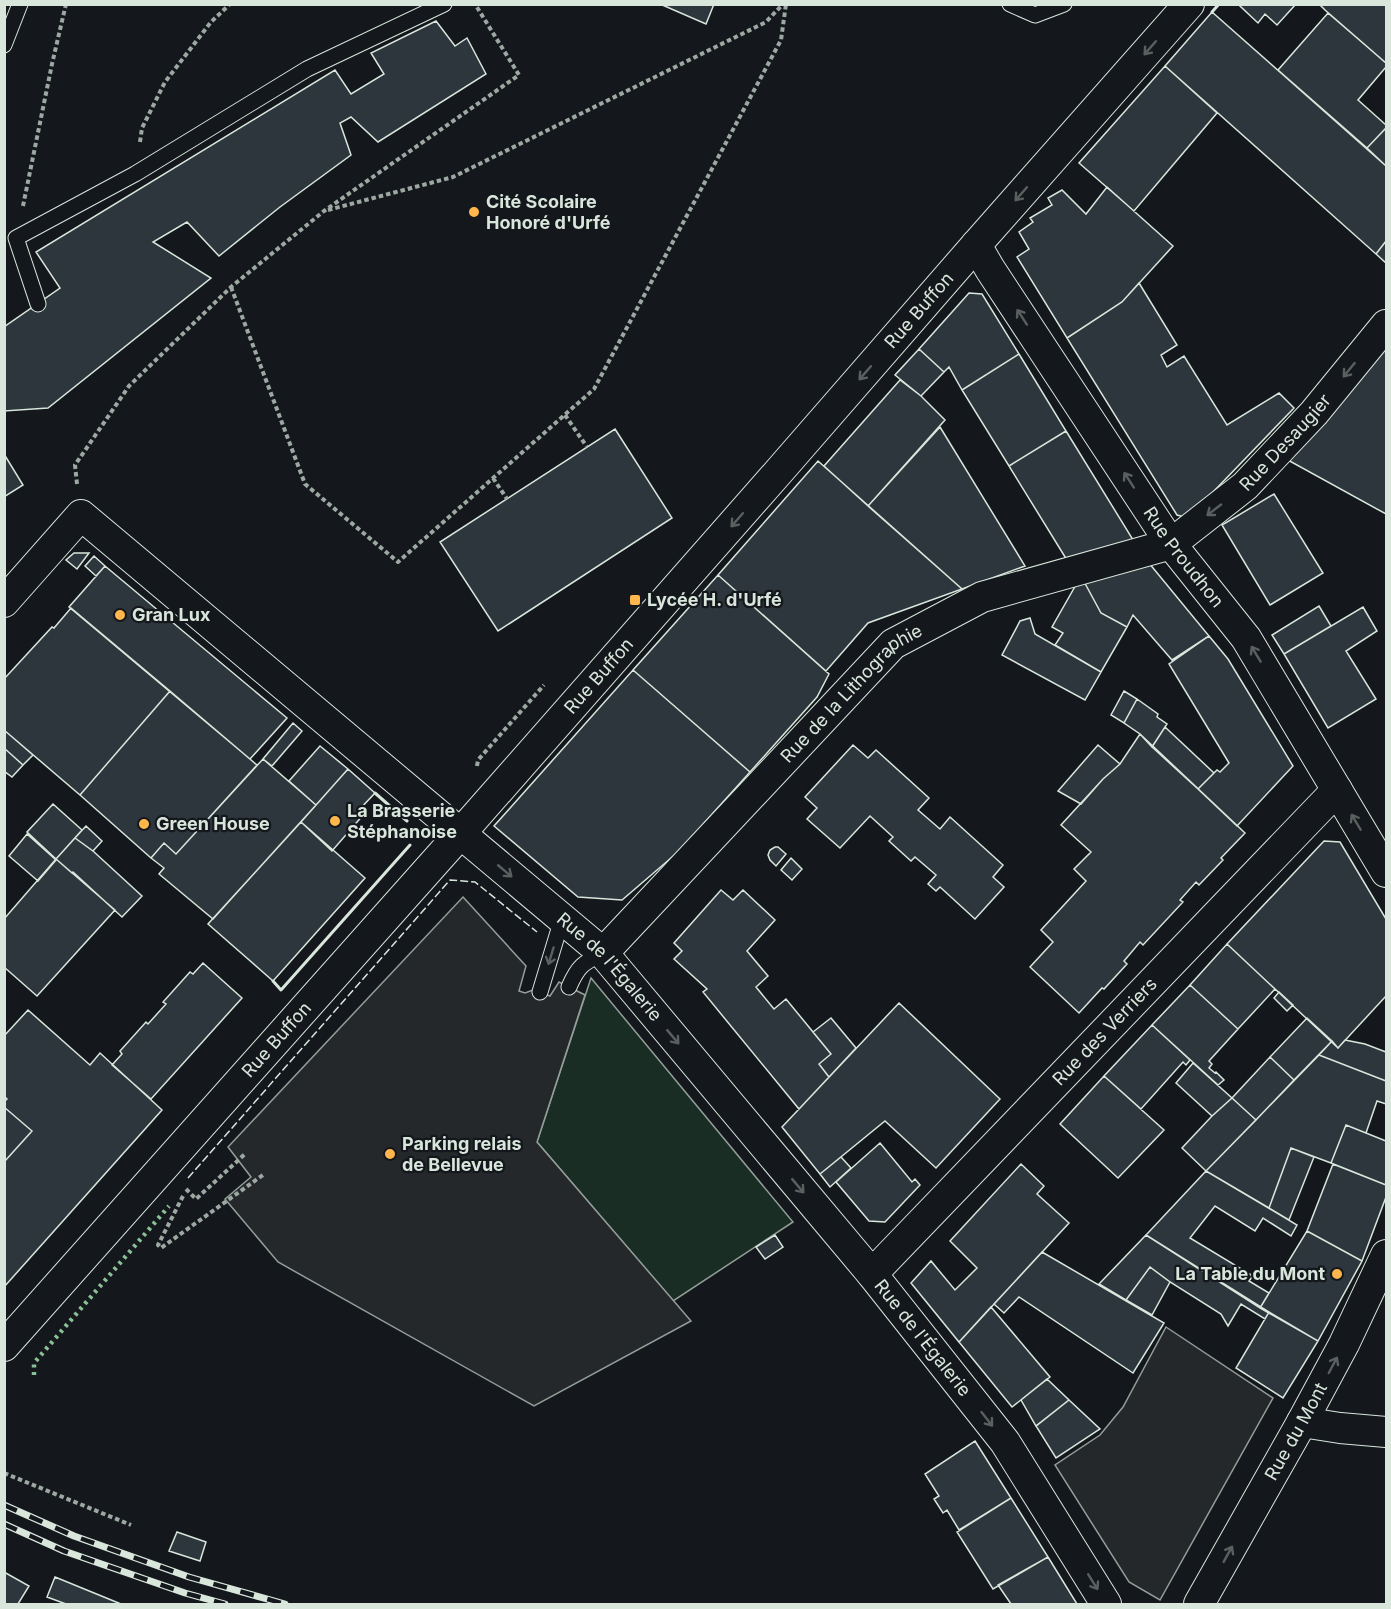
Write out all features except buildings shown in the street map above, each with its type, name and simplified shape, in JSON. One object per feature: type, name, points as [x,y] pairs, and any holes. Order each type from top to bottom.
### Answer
[{"type":"street","name":"Rue Buffon","points":[[4,1346],[460,834],[1189,4]]},
{"type":"street","name":"Rue Proudhon","points":[[976,245],[1171,544],[1246,638],[1386,872]]},
{"type":"street","name":"Rue Desaugier","points":[[1171,544],[1245,486],[1314,413],[1386,325]]},
{"type":"street","name":"Rue de l'Égalerie","points":[[81,515],[603,953],[872,1274],[1005,1442],[1106,1605]]},
{"type":"street","points":[[4,602],[81,515]]},
{"type":"street","name":"Rue de la Lithographie","points":[[603,953],[893,644],[982,597],[1171,544]]},
{"type":"street","name":"Rue des Verriers","points":[[872,1274],[1337,790]]},
{"type":"street","name":"Rue du Mont","points":[[1199,1605],[1344,1344],[1386,1255]]},
{"type":"street","points":[[1302,1422],[1386,1432]]},
{"type":"lane","points":[[4,45],[20,4]]},
{"type":"lane","points":[[38,304],[16,238],[135,174],[307,69],[444,4]]},
{"type":"lane","points":[[1010,4],[1035,15],[1064,4]]},
{"type":"lane","points":[[540,992],[562,919]]},
{"type":"lane","points":[[569,987],[577,970],[588,960],[603,953]]},
{"type":"path","points":[[16,238],[66,4]]},
{"type":"path","points":[[135,174],[142,128],[165,82],[211,22],[230,4]]},
{"type":"path","points":[[81,515],[75,465],[129,386],[231,287],[324,211],[519,75],[476,4]]},
{"type":"path","points":[[324,211],[453,177],[766,22],[784,4]]},
{"type":"path","points":[[231,287],[305,484],[398,562],[594,389],[780,40],[784,4]]},
{"type":"path","points":[[565,415],[587,447]]},
{"type":"path","points":[[493,478],[507,499]]},
{"type":"path","points":[[196,1199],[245,1154]]},
{"type":"path","points":[[186,1190],[158,1245],[161,1248],[263,1175]]},
{"type":"path","points":[[4,1473],[131,1525]]},
{"type":"green space","points":[[591,978],[793,1222],[673,1301],[537,1142]]},
{"type":"shaded area","name":"Parking relais de Bellevue","points":[[463,897],[526,966],[519,991],[525,993],[533,990],[550,996],[559,982],[585,995],[537,1142],[691,1321],[534,1406],[278,1262],[225,1199],[251,1177],[228,1147]]},
{"type":"shaded area","points":[[1166,1327],[1273,1398],[1160,1600],[1129,1582],[1055,1465],[1100,1435],[1123,1407]]},
{"type":"railway","points":[[4,1505],[74,1536],[189,1577],[285,1604]]},
{"type":"railway","points":[[4,1524],[64,1551],[185,1593],[225,1604]]},
{"type":"hedge","points":[[34,1375],[34,1363],[169,1206]]},
{"type":"fence","points":[[188,1178],[450,880],[475,882],[537,932]]},
{"type":"wall","points":[[1212,12],[1219,4]]},
{"type":"wall","points":[[375,793],[407,821]]},
{"type":"wall","points":[[273,981],[281,990],[410,845]]},
{"type":"place","name":"Cité Scolaire Honoré d'Urfé","points":[[474,212]]},
{"type":"place","name":"Lycée H. d'Urfé","points":[[635,600]]},
{"type":"place","name":"Gran Lux","points":[[120,615]]},
{"type":"place","name":"La Brasserie Stéphanoise","points":[[335,821]]},
{"type":"place","name":"Green House","points":[[144,824]]},
{"type":"place","name":"Parking relais de Bellevue","points":[[390,1154]]},
{"type":"place","name":"La Table du Mont","points":[[1337,1274]]}]
